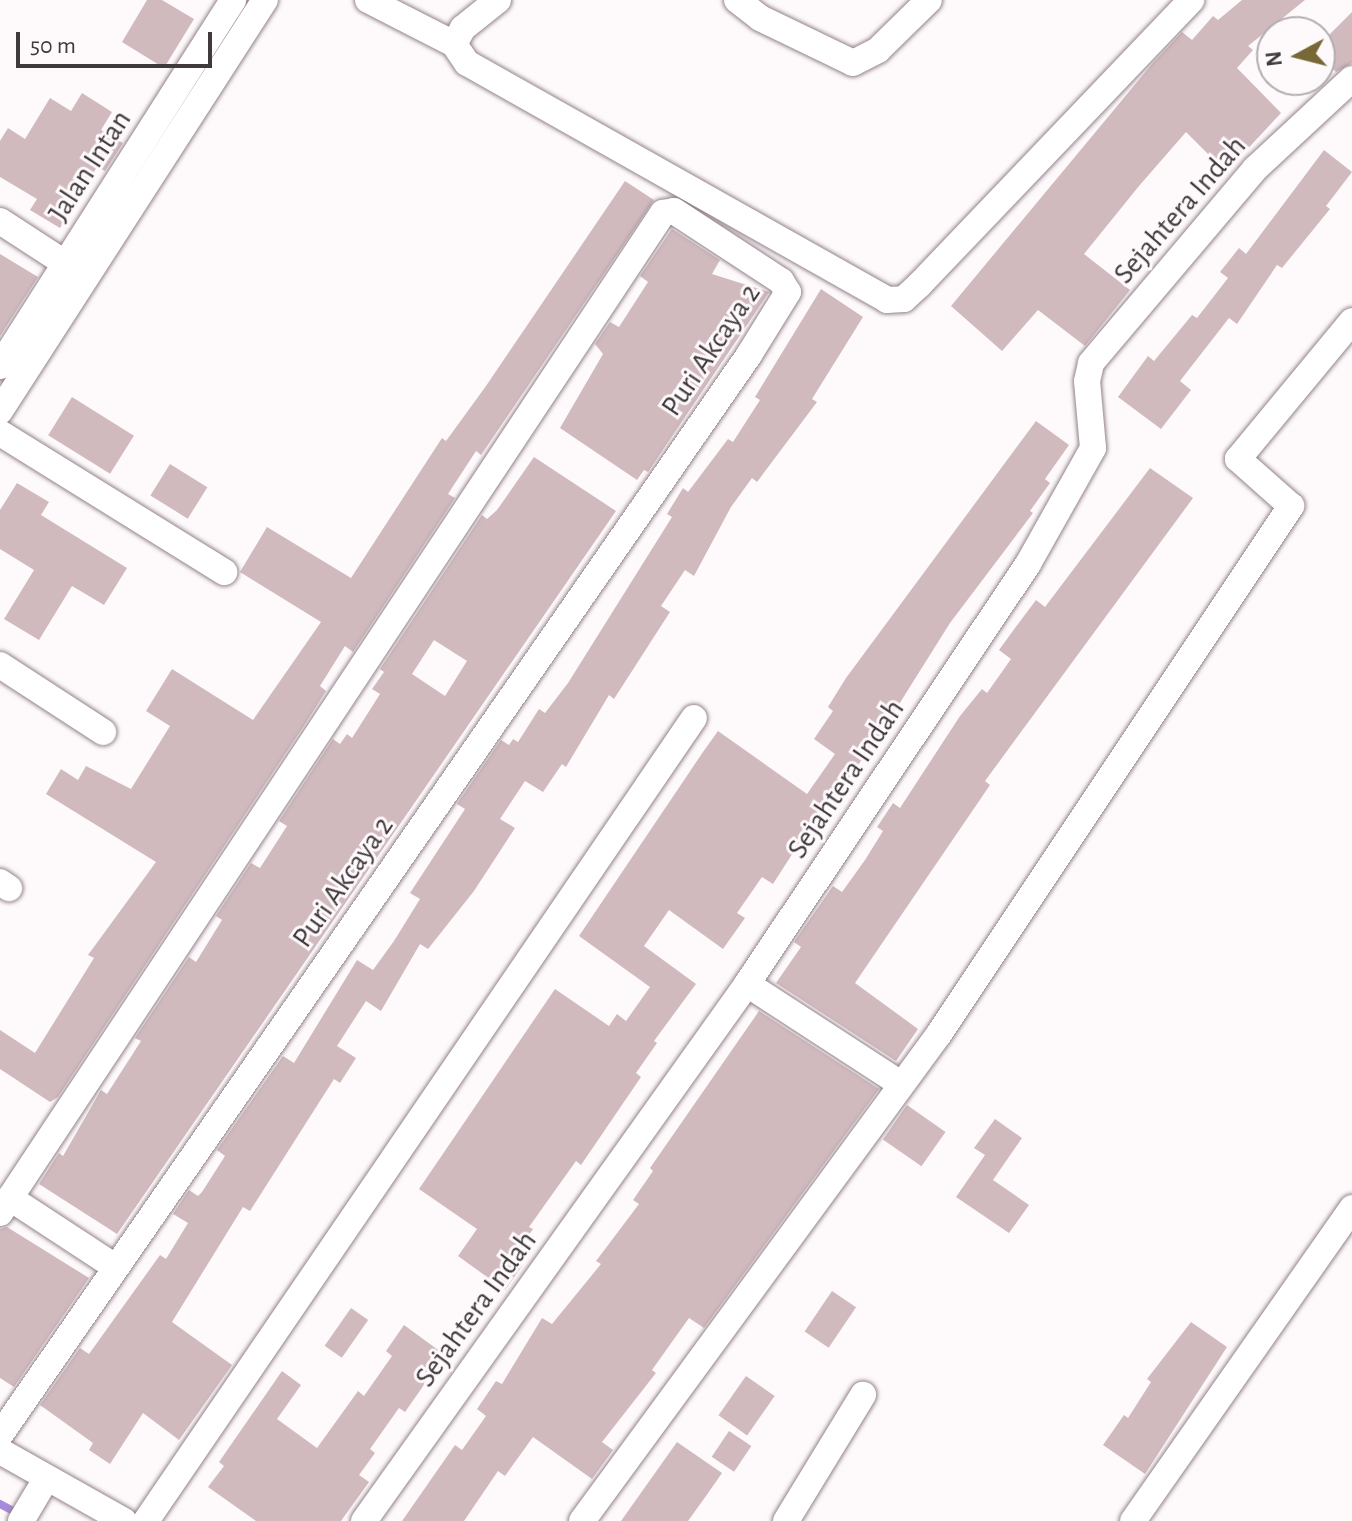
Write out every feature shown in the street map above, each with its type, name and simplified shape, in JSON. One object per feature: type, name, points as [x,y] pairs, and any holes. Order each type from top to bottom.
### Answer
[{"type":"street","name":"Jalan Intan","points":[[0,366],[74,270],[233,0]]},
{"type":"street","points":[[0,411],[74,270],[265,0]]},
{"type":"street","points":[[368,0],[454,44],[467,63],[862,290],[887,300],[904,299],[1191,0]]},
{"type":"street","points":[[454,44],[463,28],[498,0]]},
{"type":"street","points":[[737,0],[760,18],[853,63],[878,50],[929,0]]},
{"type":"street","points":[[760,18],[781,0]]},
{"type":"street","name":"Sejahtera Indah","points":[[364,1521],[747,984],[1028,564],[1086,467],[1093,448],[1087,381],[1091,363],[1255,169],[1352,79]]},
{"type":"street","name":"Puri Akcaya 2","points":[[0,1435],[788,292],[781,281],[674,211],[663,213],[5,1205]]},
{"type":"street","points":[[0,221],[74,270]]},
{"type":"street","points":[[582,1521],[901,1084],[1291,506],[1238,459],[1352,321]]},
{"type":"street","points":[[0,433],[224,572]]},
{"type":"street","points":[[0,665],[103,732]]},
{"type":"street","points":[[146,1521],[694,718]]},
{"type":"street","points":[[747,984],[901,1084]]},
{"type":"street","points":[[5,1205],[114,1266]]},
{"type":"street","points":[[1133,1521],[1352,1208]]},
{"type":"street","points":[[786,1521],[863,1395]]},
{"type":"street","points":[[0,1451],[41,1488],[124,1521]]},
{"type":"street","points":[[21,1521],[41,1488]]},
{"type":"building","points":[[147,0],[162,0],[194,19],[164,68],[122,42]]},
{"type":"building","points":[[1242,0],[1305,0],[1285,16],[1256,16],[1256,40],[1248,46],[1253,50],[1237,68],[1256,87],[1256,96],[1264,96],[1281,113],[1226,172],[1186,132],[1139,186],[1084,254],[1130,290],[1085,346],[1038,310],[1002,351],[951,306],[1152,64],[1182,32],[1192,40],[1213,16],[1218,20]]},
{"type":"building","points":[[1352,12],[1352,63],[1336,72],[1336,28]]},
{"type":"building","points":[[82,93],[112,112],[101,130],[123,143],[105,171],[97,167],[60,228],[30,210],[37,199],[0,177],[0,141],[8,128],[25,139],[50,98],[71,111]]},
{"type":"building","points":[[1324,150],[1352,172],[1326,206],[1330,209],[1282,268],[1277,265],[1237,324],[1229,318],[1180,381],[1191,390],[1161,429],[1118,397],[1148,356],[1154,361],[1192,315],[1197,318],[1228,278],[1220,272],[1239,248],[1246,254]]},
{"type":"building","points":[[625,181],[654,200],[481,455],[476,451],[448,494],[455,498],[353,652],[345,646],[320,686],[326,691],[307,721],[58,1097],[50,1102],[0,1069],[0,1030],[35,1053],[94,958],[88,955],[156,862],[46,794],[61,769],[78,780],[86,766],[131,789],[170,726],[146,711],[172,669],[253,720],[321,622],[240,572],[267,527],[351,578],[442,438],[446,441],[486,386]]},
{"type":"building","points":[[672,229],[720,260],[712,274],[769,292],[648,472],[644,470],[637,480],[560,428],[603,354],[595,344],[610,322],[619,327],[648,282],[640,276]]},
{"type":"building","points":[[0,254],[38,277],[0,336]]},
{"type":"building","points":[[821,289],[863,317],[812,399],[817,402],[757,482],[752,478],[731,507],[694,576],[685,570],[661,606],[670,612],[614,699],[609,695],[566,767],[562,764],[543,792],[525,781],[500,819],[515,828],[474,891],[428,949],[420,944],[381,1011],[366,1001],[337,1046],[356,1058],[340,1083],[334,1079],[250,1211],[243,1207],[172,1322],[232,1365],[179,1440],[143,1413],[110,1464],[89,1450],[93,1443],[40,1405],[80,1348],[89,1354],[160,1255],[166,1259],[188,1223],[173,1214],[189,1190],[198,1196],[202,1192],[225,1156],[217,1150],[283,1056],[294,1063],[357,960],[373,970],[394,941],[420,899],[410,893],[465,809],[457,804],[501,740],[509,745],[513,739],[518,742],[539,709],[545,713],[568,683],[672,517],[667,514],[683,488],[688,492],[728,439],[733,442],[760,400],[755,397]]},
{"type":"building","points":[[72,397],[134,436],[110,474],[48,435]]},
{"type":"building","points":[[1036,421],[1069,445],[1045,479],[1050,483],[1030,511],[1033,513],[950,623],[891,717],[896,721],[880,744],[875,741],[835,798],[830,795],[773,884],[762,877],[737,913],[745,918],[723,949],[669,910],[644,946],[696,984],[654,1041],[657,1043],[636,1073],[641,1077],[581,1165],[576,1161],[529,1227],[533,1229],[512,1259],[522,1266],[505,1290],[458,1256],[477,1229],[419,1189],[555,989],[609,1026],[617,1014],[626,1021],[650,987],[579,936],[703,752],[718,731],[807,794],[835,754],[814,739],[833,711],[828,707],[846,678]]},
{"type":"building","points":[[534,457],[616,511],[117,1234],[39,1184],[59,1153],[63,1156],[101,1090],[107,1094],[141,1041],[135,1038],[189,957],[196,962],[222,920],[216,916],[251,863],[260,868],[287,826],[279,821],[333,739],[340,744],[347,734],[352,738],[380,694],[372,689],[384,672],[380,669],[482,515],[487,519],[497,510]],"holes":[[[434,640],[467,661],[445,696],[412,674]]]},
{"type":"building","points":[[170,464],[207,487],[188,519],[150,495]]},
{"type":"building","points":[[1150,468],[1193,498],[985,781],[990,785],[855,983],[918,1029],[896,1061],[776,983],[801,947],[794,942],[833,886],[842,892],[865,860],[883,831],[877,827],[893,803],[900,808],[960,716],[982,689],[987,693],[1011,659],[999,650],[1036,600],[1045,607]]},
{"type":"building","points":[[17,483],[49,502],[41,515],[127,568],[104,605],[72,586],[39,640],[4,619],[34,570],[0,549],[0,510]]},
{"type":"building","points":[[759,1011],[879,1089],[704,1328],[689,1318],[652,1370],[656,1373],[602,1442],[613,1450],[592,1479],[533,1437],[505,1476],[498,1471],[464,1521],[402,1521],[455,1445],[462,1450],[486,1416],[477,1409],[496,1381],[502,1384],[542,1318],[552,1324],[601,1264],[596,1261],[639,1204],[633,1200],[653,1171],[650,1168]]},
{"type":"building","points":[[907,1105],[946,1132],[921,1166],[883,1139]]},
{"type":"building","points":[[995,1119],[1022,1138],[993,1180],[1029,1205],[1009,1233],[956,1197],[985,1155],[974,1148]]},
{"type":"building","points":[[7,1227],[89,1278],[14,1387],[0,1378],[0,1229]]},
{"type":"building","points":[[832,1291],[856,1307],[829,1348],[805,1332]]},
{"type":"building","points":[[351,1308],[368,1320],[342,1358],[325,1346]]},
{"type":"building","points":[[1191,1322],[1227,1347],[1145,1474],[1103,1445],[1124,1415],[1128,1418],[1151,1382],[1147,1379]]},
{"type":"building","points":[[404,1325],[445,1355],[405,1412],[399,1408],[370,1449],[375,1453],[359,1475],[369,1482],[341,1521],[256,1521],[208,1487],[224,1466],[219,1462],[282,1371],[301,1385],[277,1419],[317,1448],[358,1391],[364,1396],[392,1356],[386,1351]]},
{"type":"building","points":[[746,1376],[775,1396],[747,1435],[718,1415]]},
{"type":"building","points":[[729,1431],[751,1446],[734,1472],[712,1457]]},
{"type":"building","points":[[677,1442],[722,1473],[706,1496],[688,1521],[621,1521]]},
{"type":"waterway","points":[[0,1504],[21,1515]]}]
